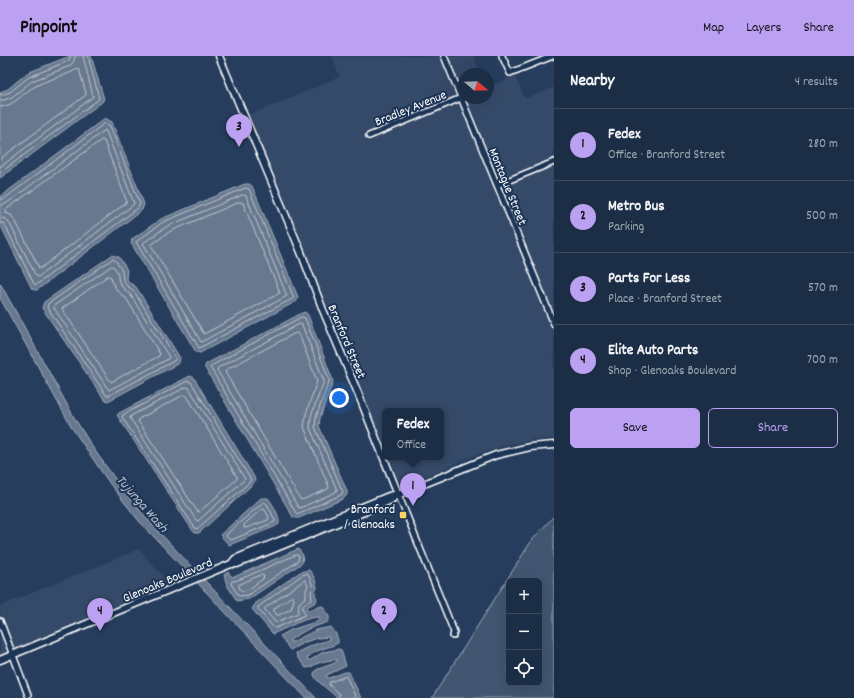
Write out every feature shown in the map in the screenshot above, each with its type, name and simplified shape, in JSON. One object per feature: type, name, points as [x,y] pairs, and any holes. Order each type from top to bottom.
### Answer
[{"type":"main road","name":"Branford Street","points":[[219,56],[301,252],[323,310],[382,454]]},
{"type":"main road","name":"Glenoaks Boulevard","points":[[0,660],[231,564],[237,564],[305,533],[391,500],[398,494],[496,455],[530,447],[554,446]]},
{"type":"main road","name":"Branford Street","points":[[385,460],[398,494]]},
{"type":"street","name":"Montague Street","points":[[444,56],[458,91]]},
{"type":"street","points":[[502,56],[510,74],[553,56]]},
{"type":"street","name":"Bradley Avenue","points":[[369,136],[458,99]]},
{"type":"street","name":"Montague Street","points":[[463,104],[554,324]]},
{"type":"street","points":[[497,185],[554,162]]},
{"type":"street","name":"Branford Street","points":[[398,494],[454,632],[453,636]]},
{"type":"street","points":[[0,621],[28,695]]},
{"type":"shaded area","points":[[332,56],[474,56],[478,68],[458,68],[458,104],[494,104],[494,85],[515,76],[525,99],[554,87],[554,439],[533,440],[511,444],[476,455],[403,486],[399,481],[390,460],[444,460],[444,408],[382,408],[382,442],[247,116],[339,77]]},
{"type":"shaded area","points":[[554,516],[554,698],[432,698],[506,581],[506,686],[542,686],[542,578],[508,578],[532,540]]},
{"type":"shaded area","points":[[139,549],[171,585],[0,657],[0,606]]},
{"type":"water","points":[[70,56],[91,56],[104,99],[0,178],[0,92],[8,89],[27,73]]},
{"type":"water","points":[[105,118],[112,122],[144,204],[142,210],[37,290],[32,289],[0,224],[0,197]]},
{"type":"water","points":[[245,184],[252,186],[298,297],[297,301],[200,353],[196,352],[131,243],[132,239],[161,219]]},
{"type":"water","points":[[112,255],[119,257],[127,270],[126,278],[136,287],[180,358],[179,363],[108,401],[104,399],[42,308],[44,302]]},
{"type":"water","points":[[0,283],[75,419],[93,448],[126,494],[158,531],[316,698],[306,698],[139,521],[110,484],[72,428],[0,298]]},
{"type":"water","points":[[305,312],[308,315],[333,382],[320,418],[319,426],[347,491],[347,495],[343,499],[296,518],[293,517],[205,366],[206,364]]},
{"type":"water","points":[[191,376],[194,378],[255,481],[199,533],[195,533],[193,531],[117,415]]},
{"type":"water","points":[[261,498],[268,498],[277,514],[279,524],[229,545],[220,535]]},
{"type":"water","points":[[298,549],[303,555],[302,563],[249,599],[237,601],[227,585],[224,575],[228,572],[234,577]]},
{"type":"water","points":[[309,570],[316,583],[317,588],[315,594],[317,598],[316,602],[307,607],[307,609],[322,606],[324,607],[329,616],[329,621],[308,629],[291,639],[290,642],[316,630],[331,627],[338,639],[338,643],[313,653],[307,659],[311,660],[323,652],[340,649],[346,666],[327,675],[326,677],[329,678],[349,672],[361,698],[337,698],[315,677],[314,674],[316,670],[335,663],[337,660],[323,662],[306,668],[297,657],[296,653],[310,646],[328,640],[329,637],[318,638],[305,642],[290,650],[280,636],[291,630],[318,621],[320,619],[319,617],[303,621],[273,634],[252,609],[256,603],[300,572]]},
{"type":"place","name":"Parts For Less","points":[[239,147]]},
{"type":"place","name":"Fedex","points":[[413,506]]},
{"type":"place","name":"Branford / Glenoaks","points":[[403,515]]},
{"type":"place","name":"Elite Auto Parts","points":[[100,631]]},
{"type":"place","name":"Metro Bus","points":[[384,631]]},
{"type":"water label","name":"Tujunga Wash","points":[[143,503]]}]
